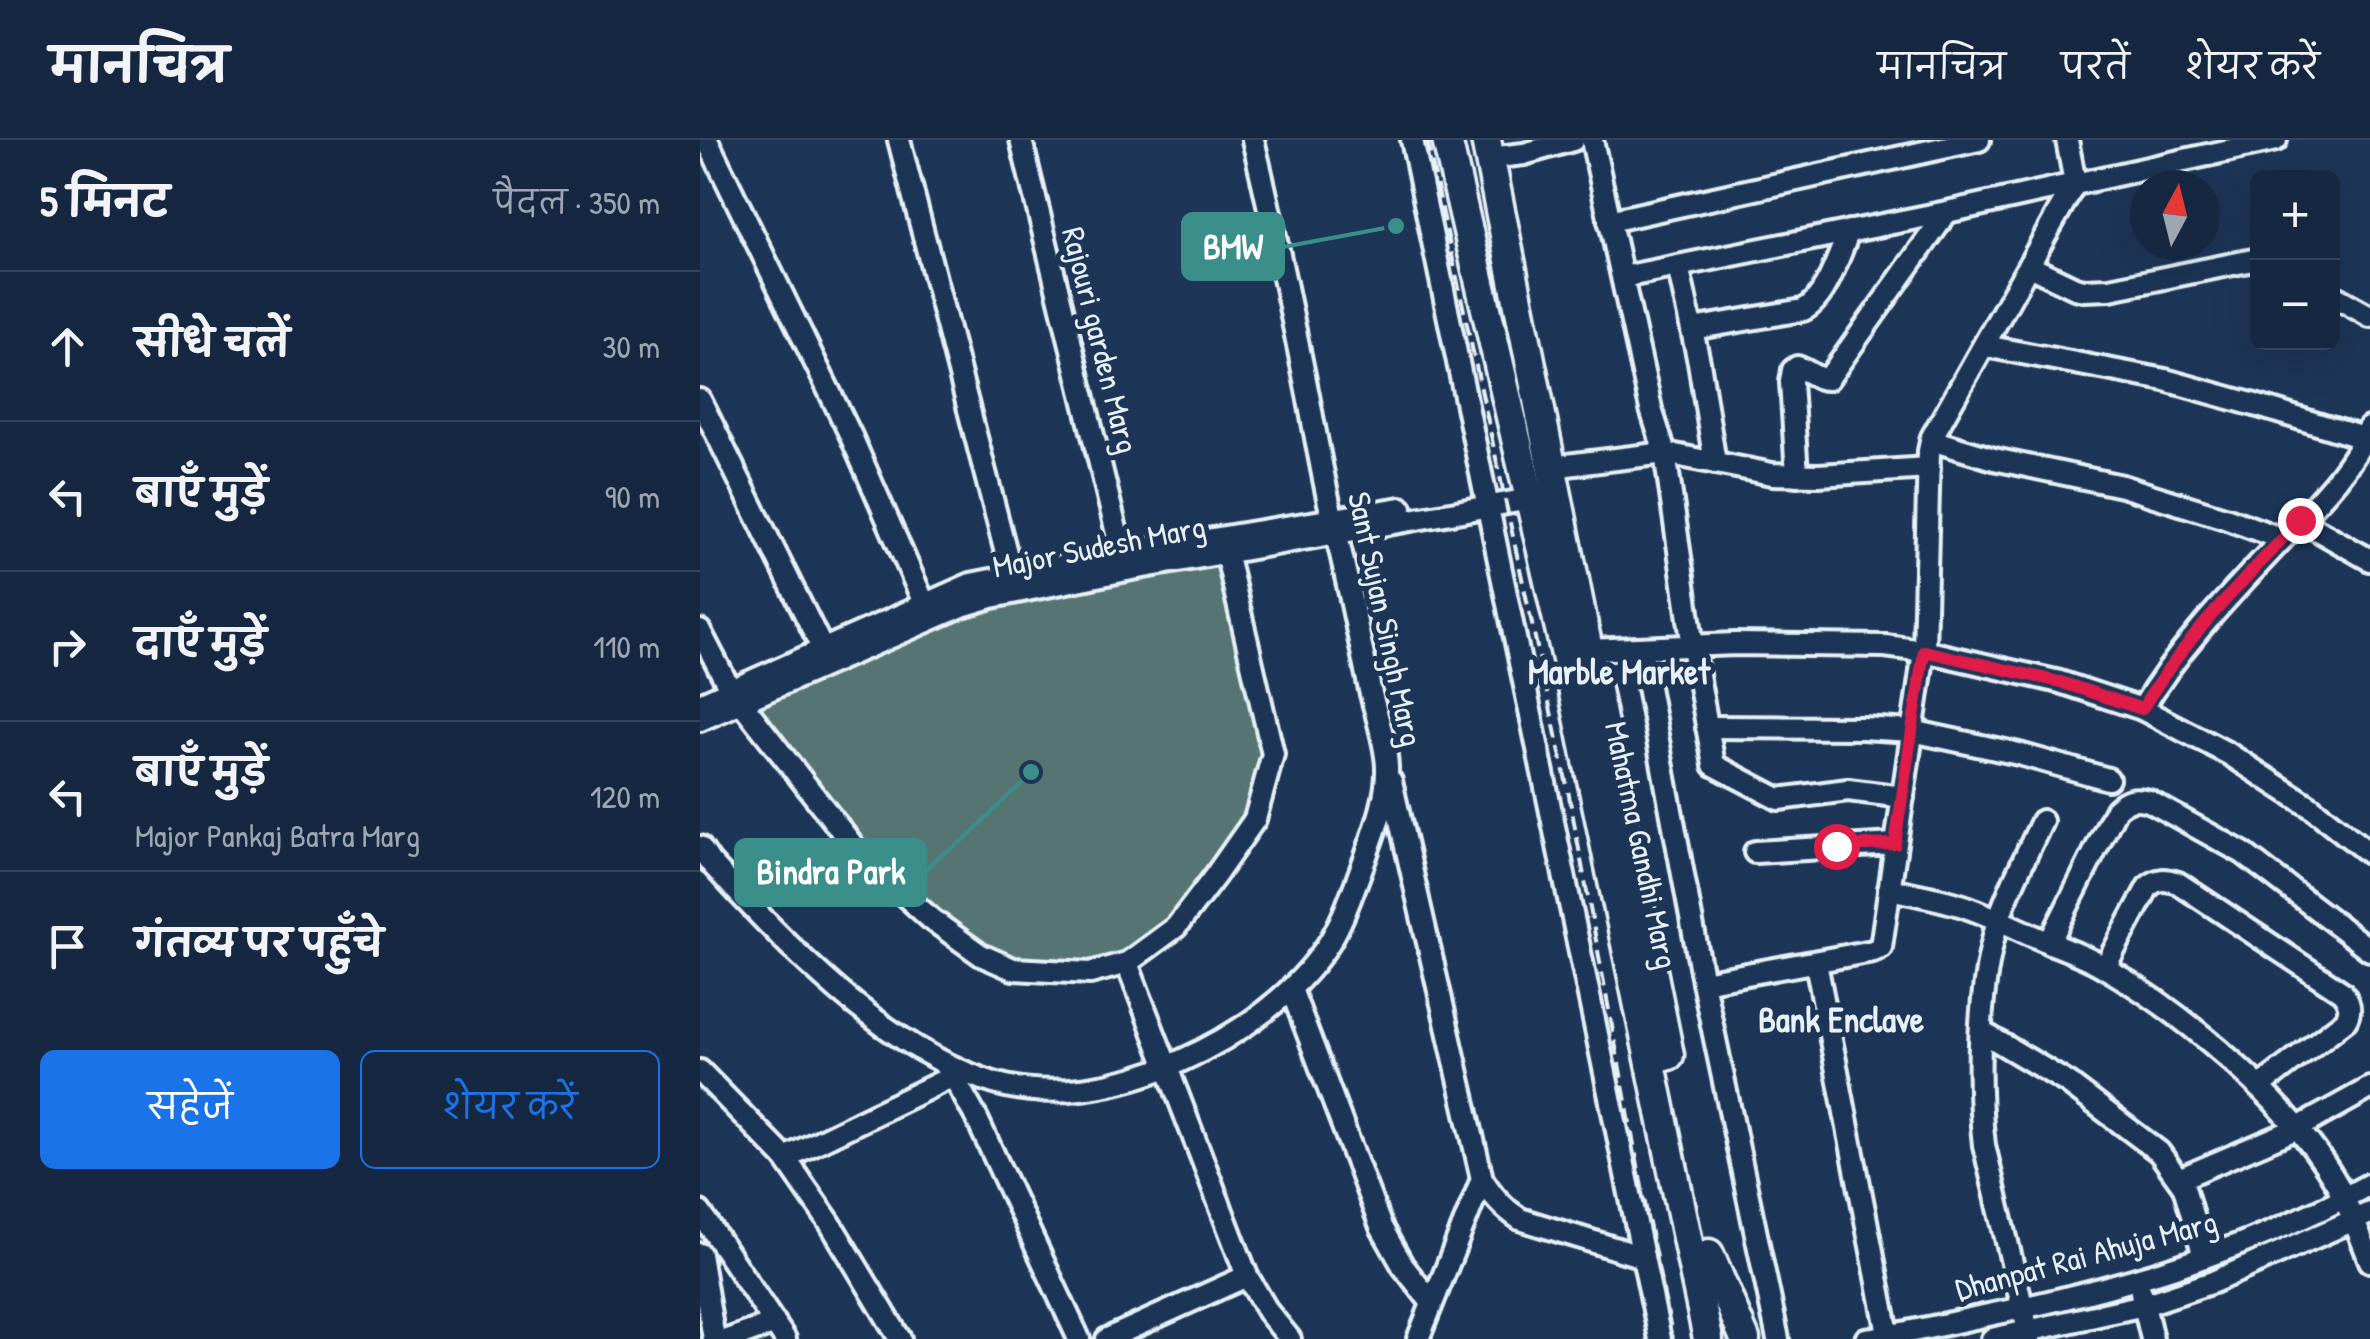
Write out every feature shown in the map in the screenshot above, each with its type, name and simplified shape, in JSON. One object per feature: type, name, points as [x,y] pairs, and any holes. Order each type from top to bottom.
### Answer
[{"type":"main road","name":"Mahatma Gandhi Marg","points":[[1447,140],[1702,1264],[1725,1339]]},
{"type":"main road","name":"Mahatma Gandhi Marg","points":[[1488,149],[1588,650],[1702,1264],[1708,1339]]},
{"type":"main road","name":"Mahatma Gandhi Marg","points":[[1692,1339],[1702,1264]]},
{"type":"main road","name":"Mahatma Gandhi Marg","points":[[1702,1264],[1745,1339]]},
{"type":"street","points":[[707,140],[851,436],[924,603]]},
{"type":"street","points":[[899,140],[1012,576]]},
{"type":"street","name":"Rajouri garden Marg","points":[[1020,140],[1122,554]]},
{"type":"street","name":"Sant Sujan Singh Marg","points":[[700,847],[708,872],[826,982],[948,1069],[994,1082],[1048,1090],[1094,1088],[1198,1055],[1267,1009],[1291,988],[1329,943],[1377,825],[1387,768],[1253,140]]},
{"type":"street","points":[[1412,140],[1660,1339]]},
{"type":"street","points":[[1488,149],[1538,140]]},
{"type":"street","points":[[1488,149],[1524,154],[1573,140]]},
{"type":"street","points":[[1592,140],[1651,409],[1665,453],[1714,765],[1780,799],[1848,790],[1902,797]]},
{"type":"street","points":[[1609,221],[1979,140]]},
{"type":"street","points":[[1703,982],[1816,963],[1880,947],[1924,651],[1931,440],[2075,183],[2068,140]]},
{"type":"street","points":[[1622,278],[2276,140]]},
{"type":"street","points":[[1797,475],[1793,370],[1797,367],[1828,379],[1947,212]]},
{"type":"street","points":[[1692,330],[1811,307],[1822,293],[1849,231]]},
{"type":"street","points":[[2029,266],[2075,288],[2096,290],[2253,260]]},
{"type":"street","points":[[1678,266],[1715,463]]},
{"type":"street","points":[[2340,299],[2370,316]]},
{"type":"street","points":[[1985,346],[2165,380],[2368,434],[2300,520],[2180,652],[2142,709]]},
{"type":"street","points":[[700,400],[823,650]]},
{"type":"street","points":[[1931,440],[1994,459],[2122,486],[2282,539]]},
{"type":"street","points":[[1552,469],[1665,453],[1772,474],[1928,468]]},
{"type":"street","name":"Major Sudesh Marg","points":[[700,704],[736,697],[1012,576],[1122,554],[1529,493]]},
{"type":"street","points":[[2300,520],[2370,560]]},
{"type":"street","name":"Major Sudesh Marg","points":[[700,720],[823,650],[924,603],[1226,552],[1335,525]]},
{"type":"street","points":[[700,631],[736,697],[862,857],[930,919],[982,955],[1013,969],[1090,974],[1126,963],[1176,927],[1255,819],[1273,754],[1226,552]]},
{"type":"street","points":[[1588,650],[1840,644],[1924,651],[2060,682],[2142,709],[2228,754],[2311,808],[2370,854]]},
{"type":"street","points":[[1641,649],[1703,982],[1778,1339]]},
{"type":"street","points":[[1708,727],[1912,731],[2019,754],[2108,779]]},
{"type":"street","points":[[1387,768],[1482,1180],[1507,1211],[1520,1218],[1643,1257]]},
{"type":"street","points":[[2049,942],[2116,809],[2135,798],[2244,853],[2370,950]]},
{"type":"street","points":[[2029,1335],[1984,1145],[1983,990],[1999,919],[2042,821]]},
{"type":"street","points":[[1755,852],[1895,844]]},
{"type":"street","points":[[2105,967],[2148,887],[2156,880],[2166,880],[2178,882],[2342,992],[2348,999],[2350,1013],[2346,1020],[2259,1087]]},
{"type":"street","points":[[1889,889],[1999,919],[2105,967],[2209,1042],[2298,1128],[2343,1199],[2362,1217],[2370,1262]]},
{"type":"street","points":[[1126,963],[1246,1276],[1290,1339]]},
{"type":"street","points":[[1816,963],[1888,1337]]},
{"type":"street","points":[[1291,988],[1381,1228],[1403,1266],[1432,1303]]},
{"type":"street","points":[[1982,1032],[2068,1084],[2159,1152],[2184,1188],[2204,1257]]},
{"type":"street","points":[[786,1158],[948,1069],[976,1119],[1079,1339]]},
{"type":"street","points":[[700,1071],[786,1158],[900,1339]]},
{"type":"street","points":[[2179,1179],[2298,1128],[2370,1088]]},
{"type":"street","points":[[1418,1339],[1482,1180]]},
{"type":"street","name":"Dhanpat Rai Ahuja Marg","points":[[1866,1339],[2023,1308],[2138,1279],[2261,1238],[2370,1184]]},
{"type":"street","points":[[700,1212],[780,1331],[730,1339]]},
{"type":"street","name":"Dhanpat Rai Ahuja Marg","points":[[1992,1339],[2029,1335],[2144,1306],[2213,1282],[2362,1217]]},
{"type":"street","points":[[700,1254],[714,1339]]},
{"type":"street","points":[[1107,1339],[1246,1276]]},
{"type":"street","points":[[2138,1279],[2152,1339]]},
{"type":"green space","points":[[1226,552],[1273,754],[1255,819],[1215,876],[1127,963],[1013,969],[862,857],[741,702],[978,601]]},
{"type":"railway","points":[[1427,140],[1568,790],[1673,1339]]},
{"type":"place","name":"BMW","points":[[1396,226]]},
{"type":"place","name":"Bindra Park","points":[[1031,772]]},
{"type":"district","name":"Marble Market","points":[[1619,671]]},
{"type":"district","name":"Bank Enclave","points":[[1841,1019]]},
{"type":"route","points":[[1836,846],[1895,844],[1924,651],[2060,682],[2142,709],[2180,652],[2300,520]]}]
